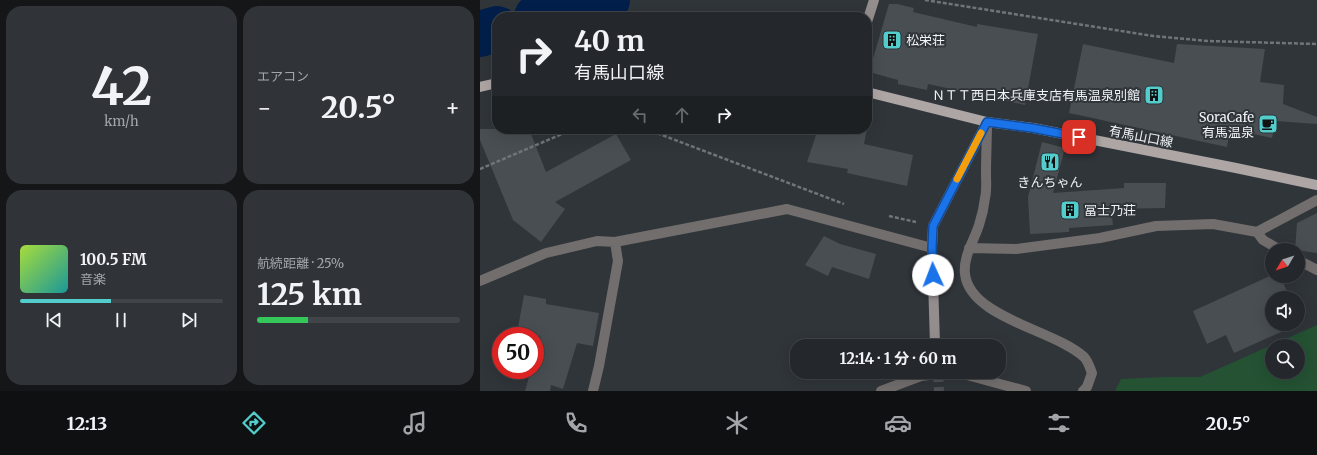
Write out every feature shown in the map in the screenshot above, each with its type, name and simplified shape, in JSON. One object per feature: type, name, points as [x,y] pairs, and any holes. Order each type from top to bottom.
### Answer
[{"type":"main road","points":[[870,12],[874,0]]},
{"type":"main road","points":[[480,87],[492,84]]},
{"type":"main road","name":"有馬山口線","points":[[872,93],[987,122],[1032,128],[1317,185]]},
{"type":"main road","points":[[935,339],[932,248],[933,226],[987,122]]},
{"type":"street","points":[[987,122],[986,196],[979,226],[969,248],[966,260],[965,274],[968,285],[977,297],[989,308],[1062,343],[1085,358],[1092,373],[1087,387],[1083,391]]},
{"type":"street","points":[[969,248],[993,250],[1016,249],[1100,238],[1156,226],[1212,224],[1257,232],[1317,200]]},
{"type":"street","points":[[480,281],[546,253],[596,241],[615,242],[787,209],[932,248]]},
{"type":"street","points":[[1257,232],[1263,240],[1268,243]]},
{"type":"street","points":[[593,391],[618,261],[615,242]]},
{"type":"street","points":[[1305,264],[1317,270]]},
{"type":"street","points":[[881,391],[913,379]]},
{"type":"street","points":[[982,379],[1026,391]]},
{"type":"path","points":[[925,0],[1153,36],[1208,41],[1317,44]]},
{"type":"path","points":[[480,169],[562,134]]},
{"type":"path","points":[[659,134],[846,204]]},
{"type":"path","points":[[883,214],[933,226]]},
{"type":"green space","points":[[1317,325],[1317,391],[1115,391],[1121,379],[1200,377],[1265,348],[1265,379],[1305,379],[1305,339],[1286,339]]},
{"type":"building","points":[[889,4],[897,4],[914,8],[913,12],[977,27],[977,24],[1038,34],[1025,105],[928,84],[927,90],[898,84],[898,80],[872,73],[872,62]]},
{"type":"building","name":"ＮＴＴ西日本兵庫支店有馬温泉別館","points":[[1083,44],[1174,63],[1177,44],[1265,49],[1260,82],[1284,85],[1283,104],[1317,117],[1317,124],[1276,121],[1272,138],[1230,129],[1227,147],[1069,113]]},
{"type":"building","points":[[480,129],[492,129],[492,134],[531,134],[546,172],[616,134],[631,160],[555,202],[565,209],[541,242],[513,220],[480,140]]},
{"type":"building","points":[[816,134],[866,134],[864,144],[913,155],[907,186],[847,173],[848,169],[807,162]]},
{"type":"building","points":[[1042,142],[1065,148],[1053,193],[1124,188],[1124,183],[1166,183],[1165,208],[1111,209],[1113,225],[1069,228],[1069,232],[1030,234],[1028,197]]},
{"type":"building","points":[[1317,213],[1317,253],[1305,251],[1305,243],[1296,243],[1297,223]]},
{"type":"building","points":[[824,236],[840,244],[876,254],[869,279],[832,267],[828,276],[805,265]]},
{"type":"building","points":[[1265,278],[1265,283],[1283,283],[1287,291],[1265,291],[1265,331],[1283,331],[1234,353],[1226,335],[1207,344],[1193,311]]},
{"type":"building","points":[[524,295],[546,299],[546,304],[599,313],[593,346],[577,343],[563,389],[551,385],[550,391],[525,391],[528,379],[544,379],[544,327],[518,327]]},
{"type":"waterway","points":[[554,12],[586,3],[607,0]]},
{"type":"waterway","points":[[480,34],[492,30]]},
{"type":"tunnel","points":[[938,379],[939,391]]},
{"type":"slow traffic","points":[[957,179],[981,133]]},
{"type":"place","name":"松栄荘","points":[[892,40]]},
{"type":"place","name":"ＮＴＴ西日本兵庫支店有馬温泉別館","points":[[1154,95]]},
{"type":"place","name":"SoraCafe 有馬温泉","points":[[1268,124]]},
{"type":"place","name":"きんちゃん","points":[[1050,162]]},
{"type":"place","name":"冨士乃荘","points":[[1070,210]]},
{"type":"route","points":[[933,275],[933,226],[987,122],[1032,128],[1079,137]]}]
